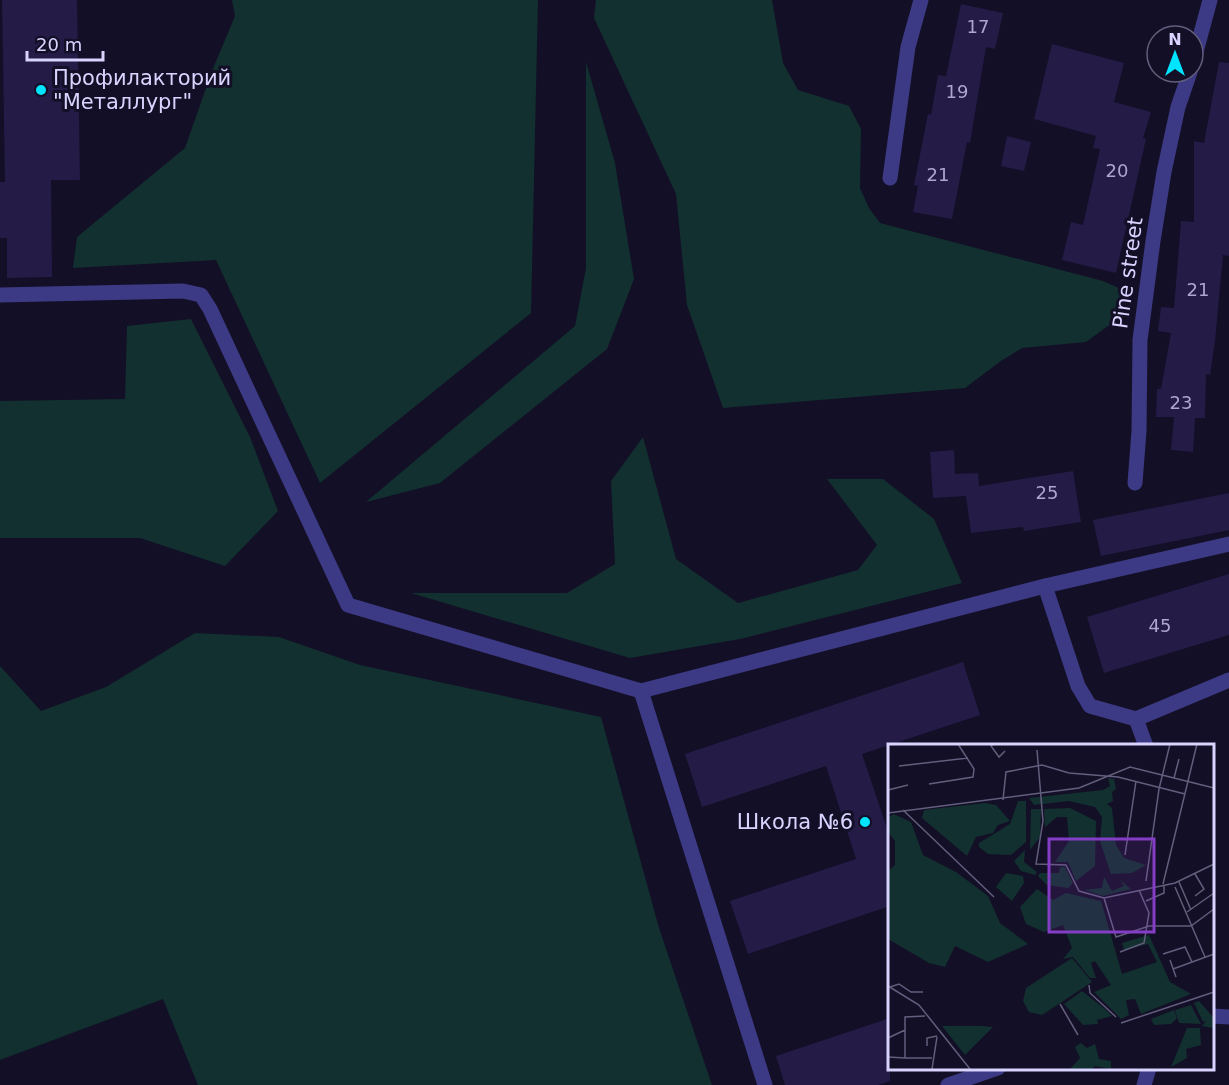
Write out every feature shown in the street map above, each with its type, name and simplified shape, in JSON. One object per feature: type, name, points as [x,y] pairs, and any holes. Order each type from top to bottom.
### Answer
[{"type":"street","points":[[890,178],[908,47],[921,0]]},
{"type":"street","points":[[1204,24],[1210,0]]},
{"type":"street","name":"Pine street","points":[[1135,483],[1139,431],[1140,340],[1153,241],[1176,118],[1186,84]]},
{"type":"street","points":[[0,295],[183,291],[201,295],[210,309],[348,605],[641,691],[1045,586],[1229,544]]},
{"type":"street","points":[[1045,586],[1078,686],[1090,706],[1136,719],[1229,680]]},
{"type":"street","points":[[641,691],[765,1085]]},
{"type":"street","points":[[1136,719],[1145,744]]},
{"type":"street","points":[[1214,1016],[1229,1017]]},
{"type":"street","points":[[948,1085],[992,1070]]},
{"type":"street","points":[[1144,1085],[1148,1070]]},
{"type":"green space","points":[[232,0],[538,0],[531,313],[320,483],[216,260],[73,268],[77,237],[185,148],[212,71],[235,16]]},
{"type":"green space","points":[[596,0],[772,0],[783,63],[798,90],[849,106],[861,129],[860,188],[869,208],[880,223],[1103,281],[1123,290],[1132,299],[1132,307],[1128,315],[1086,342],[1022,348],[965,388],[723,408],[687,305],[676,194],[594,18]]},
{"type":"green space","points":[[586,62],[615,163],[634,279],[607,349],[440,483],[366,502],[575,326],[586,268]]},
{"type":"green space","points":[[191,319],[250,437],[278,511],[225,566],[140,538],[0,538],[0,401],[125,399],[127,326]]},
{"type":"green space","points":[[643,437],[676,559],[738,603],[858,570],[877,545],[827,479],[883,479],[934,519],[962,583],[740,639],[630,658],[411,593],[567,593],[615,564],[611,481]]},
{"type":"green space","points":[[195,633],[279,637],[360,665],[601,717],[659,928],[712,1085],[198,1085],[163,999],[0,1060],[0,666],[41,711],[106,687]]},
{"type":"building","name":"Профилакторий \"Металлург\"","points":[[2,0],[77,0],[80,180],[51,180],[52,277],[7,278],[7,238],[0,238],[0,182],[5,182]]},
{"type":"building","points":[[961,4],[1003,13],[995,49],[986,47],[970,143],[967,142],[952,219],[913,212],[918,186],[914,185],[938,75],[946,76]]},
{"type":"building","points":[[1052,44],[1124,63],[1114,102],[1151,112],[1143,138],[1146,139],[1116,273],[1062,260],[1071,222],[1083,225],[1100,149],[1093,148],[1096,136],[1034,119]]},
{"type":"building","points":[[1219,62],[1229,63],[1229,256],[1223,255],[1215,341],[1210,375],[1206,374],[1205,418],[1195,418],[1193,452],[1171,450],[1174,417],[1156,417],[1157,389],[1161,389],[1171,333],[1158,331],[1161,307],[1174,308],[1181,221],[1194,222],[1194,141],[1204,143]]},
{"type":"building","points":[[1007,136],[1031,142],[1024,171],[1001,166]]},
{"type":"building","points":[[954,450],[955,474],[978,473],[979,486],[1073,471],[1081,522],[1024,531],[1023,527],[971,533],[966,496],[933,498],[930,452]]},
{"type":"building","points":[[1229,493],[1229,530],[1101,556],[1093,520]]},
{"type":"building","points":[[1229,574],[1229,635],[1104,673],[1087,617]]},
{"type":"building","name":"Школа №6","points":[[963,662],[980,715],[862,754],[888,831],[888,907],[748,954],[730,901],[856,859],[826,766],[702,807],[685,754]]},
{"type":"building","points":[[888,1019],[890,1081],[878,1085],[785,1085],[776,1056]]},
{"type":"place","name":"Профилакторий \"Металлург\"","points":[[41,90]]},
{"type":"place","name":"Школа №6","points":[[865,822]]}]
